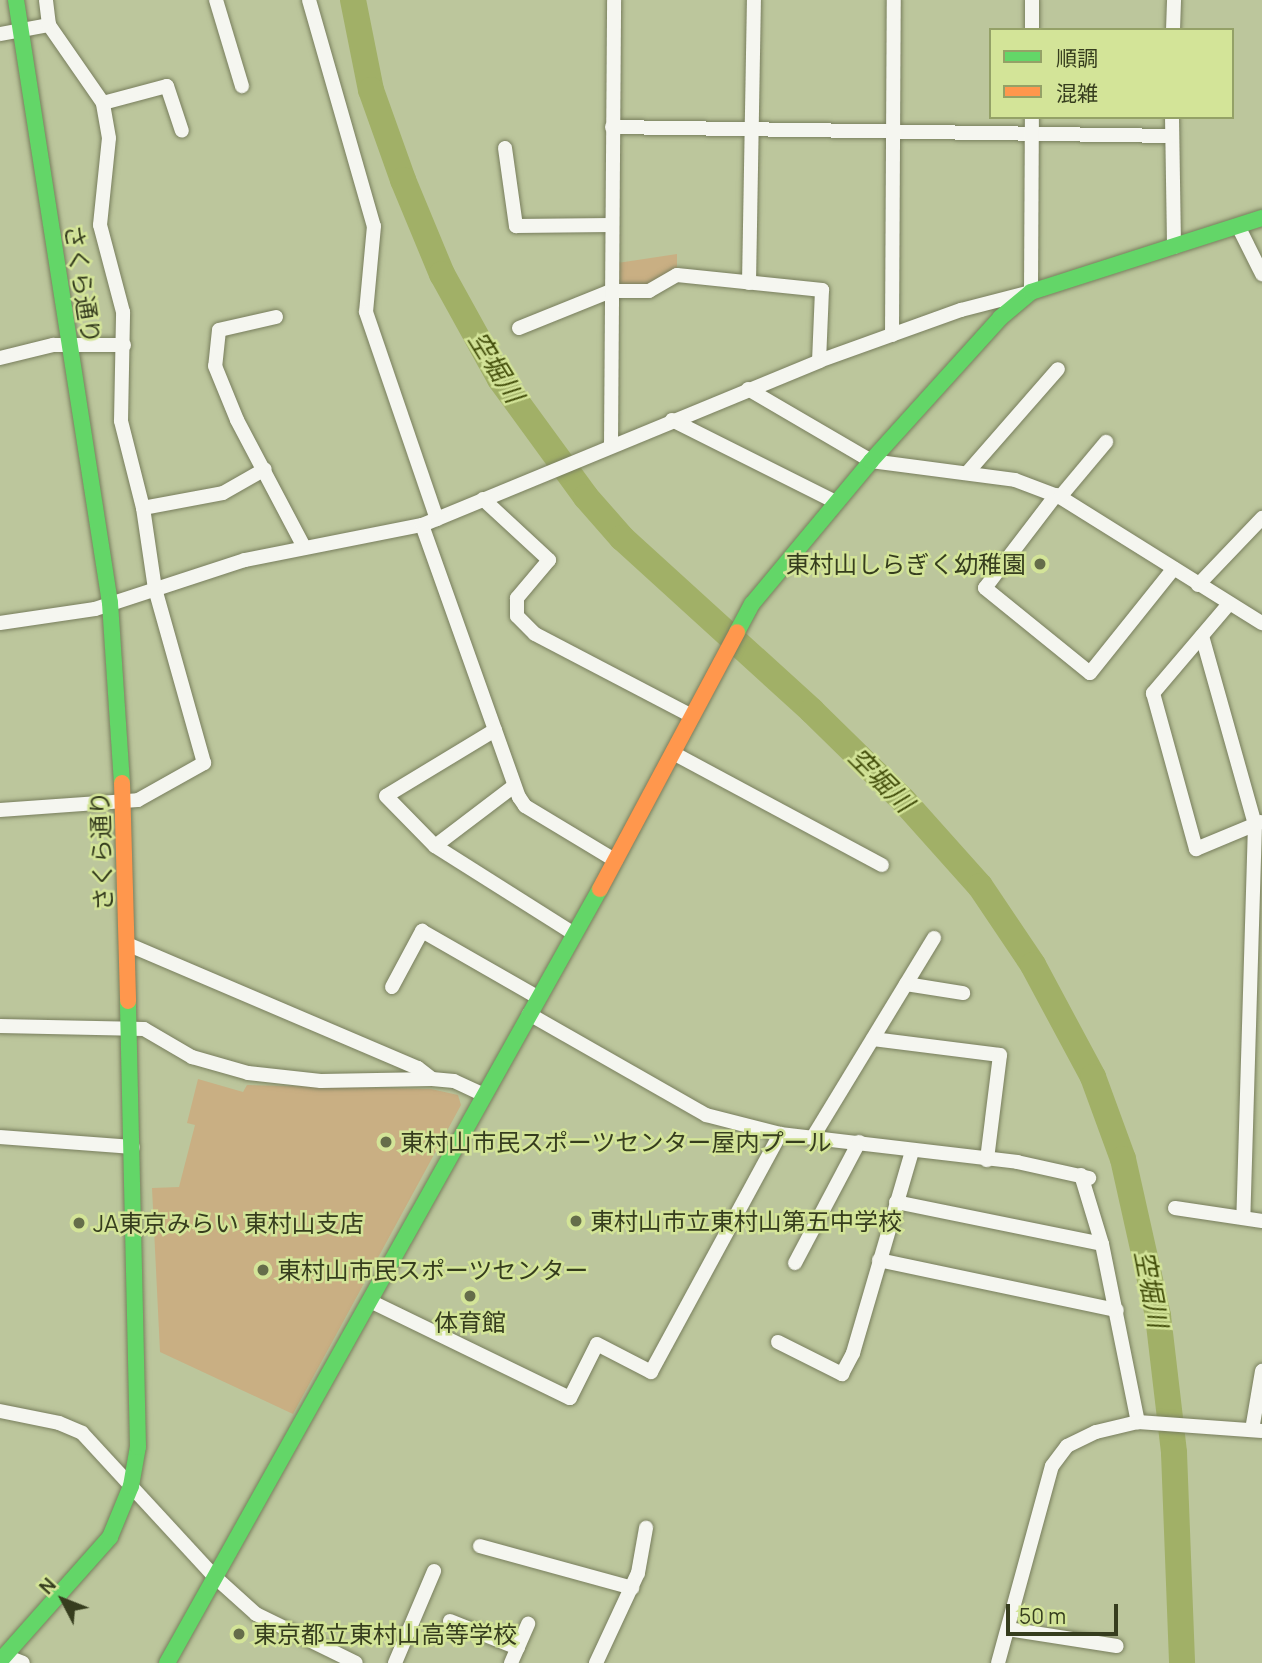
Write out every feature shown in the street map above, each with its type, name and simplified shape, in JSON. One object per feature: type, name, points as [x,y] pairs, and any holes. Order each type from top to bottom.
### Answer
[{"type":"street","name":"さくら通り","points":[[2,1658],[110,1537],[131,1486],[138,1447],[124,802],[110,603],[16,0]]},
{"type":"street","points":[[0,810],[138,800],[204,763],[155,589],[143,508],[121,421],[123,312],[100,225],[109,138],[103,103],[49,25],[46,0]]},
{"type":"street","points":[[216,0],[242,86]]},
{"type":"street","points":[[309,0],[374,226],[366,312],[437,519]]},
{"type":"street","points":[[611,445],[614,0]]},
{"type":"street","points":[[749,283],[754,0]]},
{"type":"street","points":[[892,335],[894,0]]},
{"type":"street","points":[[1032,0],[1032,28]]},
{"type":"street","points":[[1174,0],[1174,28]]},
{"type":"street","points":[[0,34],[49,25]]},
{"type":"street","points":[[103,103],[167,86],[182,131]]},
{"type":"street","points":[[167,1663],[372,1302],[529,1014],[616,862],[749,609],[871,461],[1000,318],[1031,292],[1032,119]]},
{"type":"street","points":[[1172,119],[1174,247]]},
{"type":"street","points":[[612,127],[1172,136]]},
{"type":"street","points":[[505,148],[516,226],[611,225]]},
{"type":"street","points":[[0,623],[110,603],[304,547],[422,525],[819,361],[892,335],[1262,218]]},
{"type":"street","points":[[1238,226],[1262,274]]},
{"type":"street","points":[[519,328],[611,291],[649,292],[677,275],[822,290],[819,361]]},
{"type":"street","points":[[276,317],[219,330],[215,366],[237,420],[304,547]]},
{"type":"street","points":[[0,358],[69,343],[124,345]]},
{"type":"street","points":[[967,473],[1058,369]]},
{"type":"street","points":[[748,390],[871,461],[1015,480],[1058,496],[1228,605],[1262,623]]},
{"type":"street","points":[[672,420],[836,502]]},
{"type":"street","points":[[1106,442],[1058,496],[985,588],[1090,673],[1174,568]]},
{"type":"street","points":[[143,508],[223,493],[265,469]]},
{"type":"street","points":[[483,499],[549,560],[517,598],[517,616],[535,634],[692,716]]},
{"type":"street","points":[[1198,585],[1262,518]]},
{"type":"street","points":[[422,525],[514,786],[525,806],[616,862]]},
{"type":"street","points":[[1228,605],[1153,693],[1196,849],[1258,823]]},
{"type":"street","points":[[1202,636],[1258,823],[1256,944],[1243,1218]]},
{"type":"street","points":[[495,730],[386,796],[435,846],[574,934]]},
{"type":"street","points":[[673,753],[881,865]]},
{"type":"street","points":[[435,846],[514,786]]},
{"type":"street","points":[[392,987],[422,931],[539,998]]},
{"type":"street","points":[[813,1137],[934,939]]},
{"type":"street","points":[[127,944],[418,1068],[432,1079]]},
{"type":"street","points":[[906,984],[963,993]]},
{"type":"street","points":[[529,1014],[706,1115],[780,1134],[987,1160],[1085,1177],[1117,1310],[1139,1422]]},
{"type":"street","points":[[0,1026],[130,1027],[150,1031],[192,1057],[248,1073],[321,1080],[454,1081],[484,1096]]},
{"type":"street","points":[[873,1039],[999,1055],[987,1160]]},
{"type":"street","points":[[372,1302],[570,1398],[597,1344],[651,1372],[780,1134]]},
{"type":"street","points":[[0,1137],[132,1147]]},
{"type":"street","points":[[795,1263],[859,1142]]},
{"type":"street","points":[[778,1342],[842,1374],[853,1353],[912,1151]]},
{"type":"street","points":[[896,1202],[1102,1244]]},
{"type":"street","points":[[1175,1208],[1262,1221]]},
{"type":"street","points":[[879,1260],[1117,1310]]},
{"type":"street","points":[[998,1663],[1059,1453],[1080,1437],[1139,1422],[1257,1431],[1262,1371]]},
{"type":"street","points":[[0,1411],[59,1423],[82,1433],[216,1578],[256,1614],[356,1663]]},
{"type":"street","points":[[596,1663],[632,1588],[646,1528]]},
{"type":"street","points":[[480,1546],[632,1588]]},
{"type":"street","points":[[395,1663],[434,1571]]},
{"type":"street","points":[[450,1621],[518,1648]]},
{"type":"street","points":[[511,1663],[528,1624]]},
{"type":"street","points":[[1008,1629],[1117,1646]]},
{"type":"street","points":[[2,1658],[23,1663]]},
{"type":"shaded area","points":[[677,254],[677,275],[649,291],[611,291],[611,264]]},
{"type":"shaded area","name":"東村山市民スポーツセンター","points":[[198,1079],[243,1092],[247,1085],[431,1089],[458,1095],[461,1105],[293,1414],[160,1352],[152,1188],[179,1187],[195,1125],[187,1123]]},
{"type":"waterway","name":"空堀川","points":[[353,0],[371,90],[403,180],[442,274],[500,379],[586,497],[622,538],[812,711],[903,800],[980,886],[1033,965],[1093,1077],[1123,1159],[1158,1316],[1174,1453],[1182,1663]]},
{"type":"traffic: fast","points":[[16,0],[110,603],[122,783]]},
{"type":"traffic: fast","points":[[737,632],[752,604],[871,461],[1000,318],[1031,292],[1262,218]]},
{"type":"traffic: fast","points":[[167,1663],[600,889]]},
{"type":"traffic: fast","points":[[0,1661],[110,1537],[131,1486],[138,1447],[128,1001]]},
{"type":"traffic: slow","points":[[600,889],[737,632]]},
{"type":"traffic: slow","points":[[122,783],[128,1001]]},
{"type":"place","name":"東村山しらぎく幼稚園","points":[[1040,564]]},
{"type":"place","name":"東村山市民スポーツセンター屋内プール","points":[[386,1142]]},
{"type":"place","name":"東村山市立東村山第五中学校","points":[[576,1221]]},
{"type":"place","name":"JA東京みらい 東村山支店","points":[[79,1223]]},
{"type":"place","name":"東村山市民スポーツセンター","points":[[263,1270]]},
{"type":"place","name":"体育館","points":[[470,1296]]},
{"type":"place","name":"東京都立東村山高等学校","points":[[239,1634]]}]
